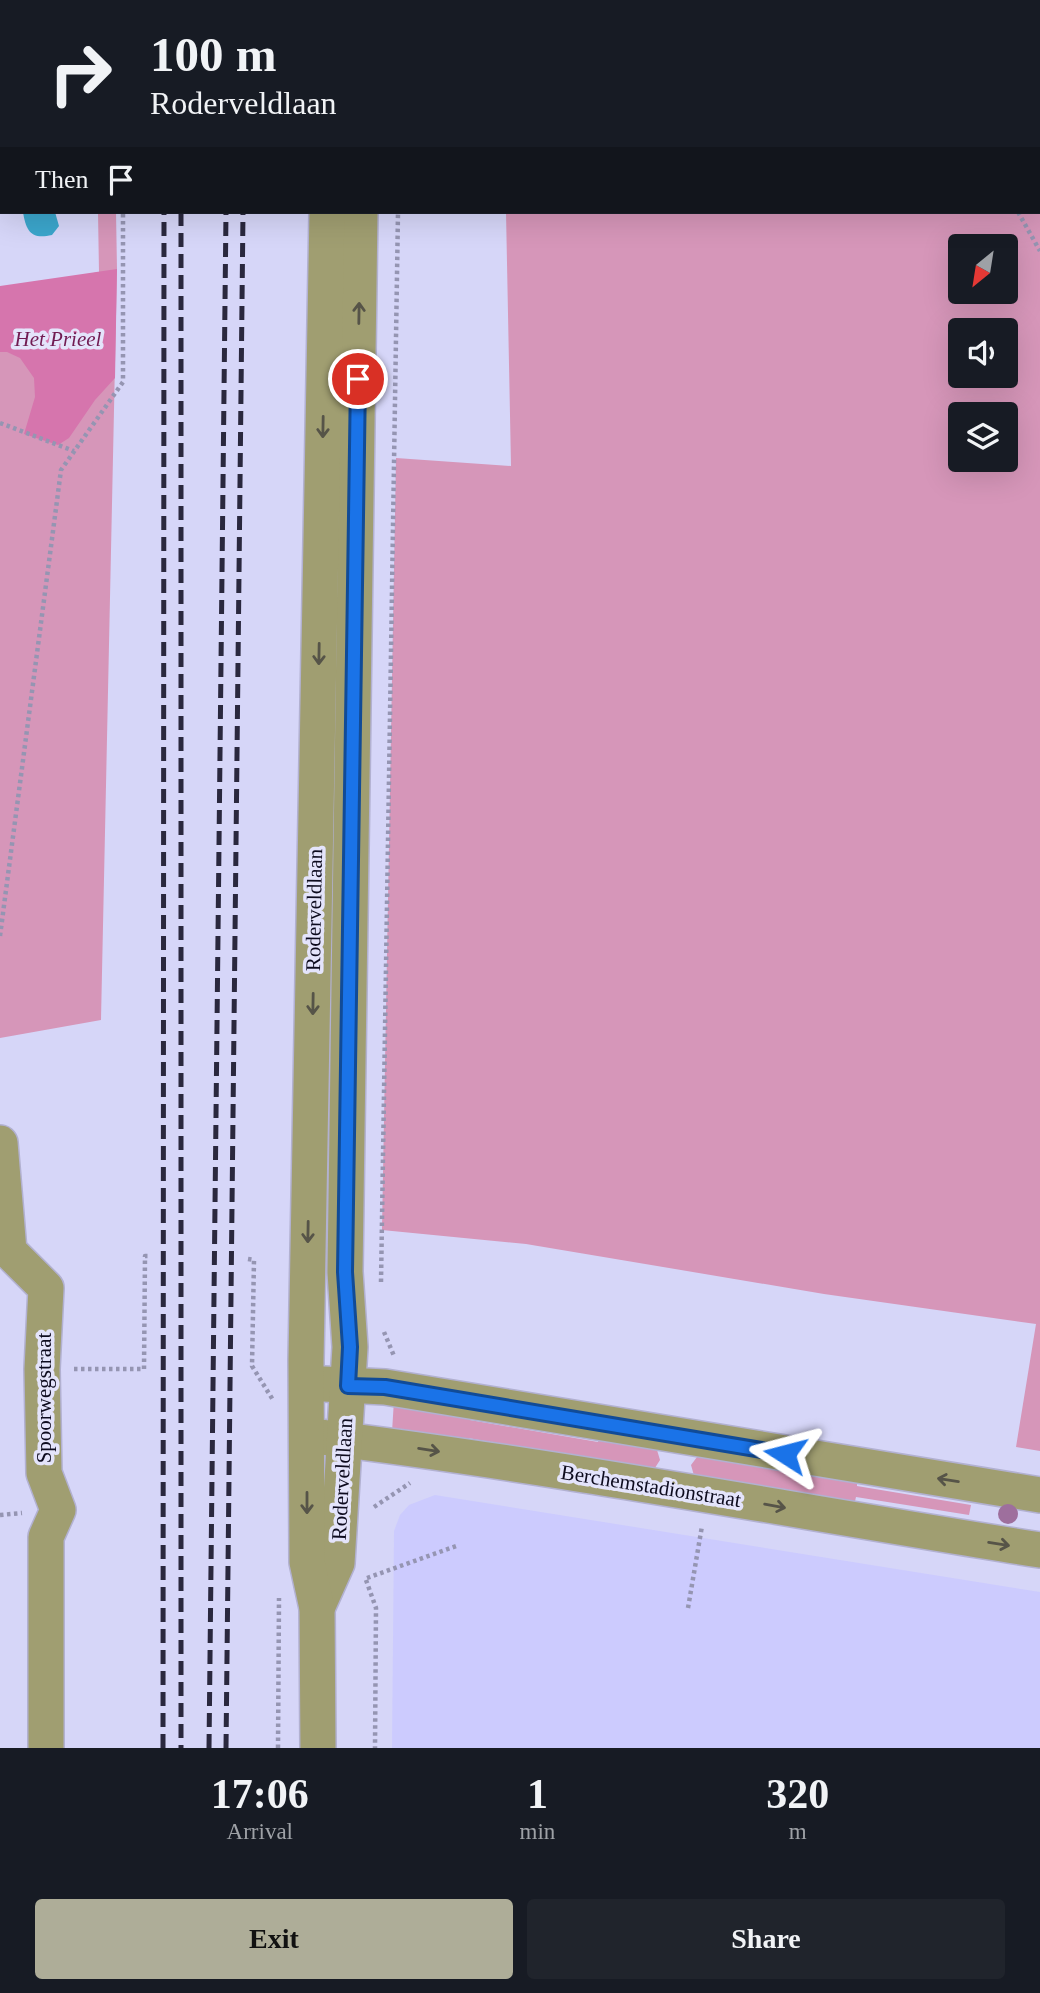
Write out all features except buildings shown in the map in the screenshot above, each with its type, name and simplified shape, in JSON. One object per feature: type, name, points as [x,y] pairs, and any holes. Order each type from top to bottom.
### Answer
[{"type":"street","name":"Roderveldlaan","points":[[318,1748],[317,1608],[307,1562],[306,1383],[327,214]]},
{"type":"street","name":"Roderveldlaan","points":[[317,1608],[337,1563],[350,1347],[345,1272],[360,214]]},
{"type":"street","name":"Spoorwegstraat","points":[[0,1143],[9,1251],[46,1288],[42,1369],[44,1472],[58,1510],[46,1537],[46,1748]]},
{"type":"street","points":[[306,1383],[348,1386],[392,1375],[677,1436],[1040,1495]]},
{"type":"street","name":"Berchemstadionstraat","points":[[307,1435],[387,1444],[670,1488],[1040,1550]]},
{"type":"street","points":[[670,1488],[677,1436]]},
{"type":"path","points":[[0,936],[61,470],[123,382],[123,214]]},
{"type":"path","points":[[381,1290],[398,214]]},
{"type":"path","points":[[1019,214],[1040,251]]},
{"type":"path","points":[[0,423],[74,451]]},
{"type":"path","points":[[42,1369],[144,1369],[145,1256],[150,1256]]},
{"type":"path","points":[[248,1259],[254,1259],[252,1366],[279,1410]]},
{"type":"path","points":[[383,1329],[392,1375]]},
{"type":"path","points":[[368,1512],[386,1497],[415,1480]]},
{"type":"path","points":[[688,1608],[704,1518]]},
{"type":"path","points":[[375,1748],[376,1608],[365,1578],[459,1545]]},
{"type":"shaded area","points":[[24,214],[56,214],[59,226],[52,235],[39,236],[34,235],[26,224]]},
{"type":"shaded area","points":[[435,1495],[1040,1592],[1040,1748],[392,1748],[394,1531],[400,1515],[409,1505]]},
{"type":"green space","name":"Het Prieel","points":[[98,214],[116,214],[101,1020],[0,1038],[0,290],[99,272]]},
{"type":"green space","points":[[506,214],[1040,214],[1040,1451],[1016,1447],[1036,1324],[824,1294],[526,1244],[382,1230],[396,458],[511,466]]},
{"type":"green space","points":[[117,269],[115,378],[95,400],[69,438],[58,445],[24,434],[35,397],[34,378],[20,358],[0,352],[0,286]]},
{"type":"green space","points":[[394,1400],[471,1411],[470,1420],[598,1442],[600,1433],[657,1450],[660,1460],[653,1471],[468,1438],[466,1447],[392,1432]]},
{"type":"green space","points":[[700,1453],[857,1482],[857,1486],[971,1505],[969,1515],[856,1497],[853,1510],[695,1479],[691,1465]]},
{"type":"railway","points":[[163,1748],[164,214]]},
{"type":"railway","points":[[181,214],[181,1748]]},
{"type":"railway","points":[[209,1748],[226,214]]},
{"type":"railway","points":[[226,1748],[243,214]]},
{"type":"route","points":[[358,379],[345,1272],[350,1347],[348,1386],[385,1387],[785,1454]]}]
